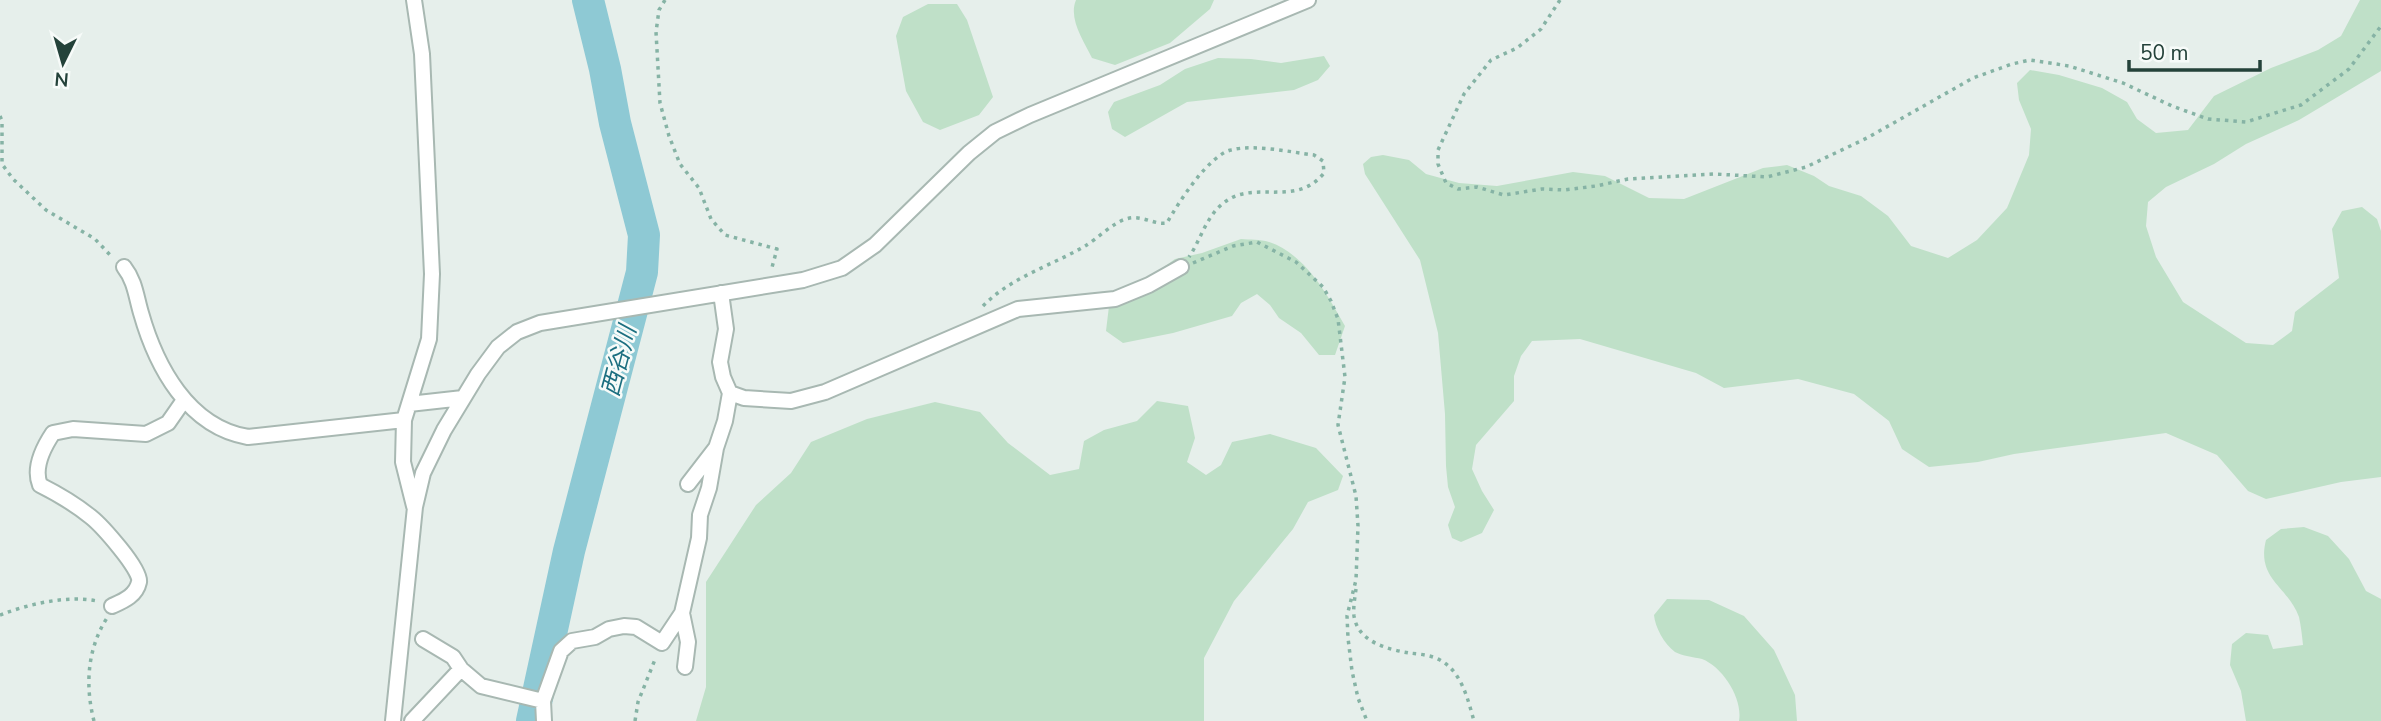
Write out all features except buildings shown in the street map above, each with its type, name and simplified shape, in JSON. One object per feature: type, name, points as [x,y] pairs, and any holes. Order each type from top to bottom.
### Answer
[{"type":"street","points":[[414,0],[422,54],[432,274],[431,316],[423,361],[404,420],[403,462],[415,507]]},
{"type":"street","points":[[393,721],[415,507],[423,473],[463,398],[498,347],[517,332],[540,323],[803,280],[842,268],[875,245],[969,153],[995,132],[1054,104],[1308,0]]},
{"type":"street","points":[[124,267],[132,278],[155,353],[175,389],[193,410],[230,434],[248,438],[404,420]]},
{"type":"street","points":[[730,393],[744,398],[791,401],[825,392],[1018,309],[1115,299],[1149,285],[1181,267]]},
{"type":"street","points":[[544,721],[536,699],[561,651],[572,641],[595,637],[609,629],[624,626],[636,627],[662,643],[682,613],[696,556],[701,515],[730,393],[720,362],[726,329],[721,293]]},
{"type":"street","points":[[409,404],[463,398]]},
{"type":"street","points":[[112,606],[134,593],[140,580],[138,574],[93,518],[40,485],[37,477],[44,447],[53,433],[73,429],[146,434],[167,423],[184,400]]},
{"type":"street","points":[[688,484],[716,448]]},
{"type":"street","points":[[682,613],[688,642],[685,667]]},
{"type":"street","points":[[423,639],[453,657],[481,686],[536,699]]},
{"type":"street","points":[[412,721],[461,668]]},
{"type":"path","points":[[665,0],[659,10],[656,32],[660,103],[669,136],[680,164],[699,188],[710,219],[725,235],[777,248],[766,286]]},
{"type":"path","points":[[1560,0],[1541,29],[1517,48],[1491,60],[1464,94],[1438,150],[1438,164],[1446,183],[1458,188],[1477,187],[1504,195],[1542,189],[1564,190],[1596,186],[1628,179],[1715,174],[1767,177],[1806,167],[1867,138],[1973,78],[2030,60],[2080,69],[2123,83],[2208,119],[2246,122],[2301,106],[2349,69],[2381,26]]},
{"type":"path","points":[[0,116],[2,164],[13,179],[46,210],[95,239],[124,267]]},
{"type":"path","points":[[982,308],[995,293],[1058,262],[1125,219],[1147,218],[1158,224],[1167,223],[1187,192],[1217,156],[1231,150],[1248,148],[1314,155],[1323,161],[1324,173],[1316,183],[1299,192],[1239,194],[1220,206],[1181,267]]},
{"type":"path","points":[[1181,267],[1233,246],[1257,242],[1296,262],[1323,287],[1338,319],[1345,377],[1338,425],[1356,496],[1358,554],[1354,616],[1359,630],[1373,643],[1442,661],[1465,691],[1474,721]]},
{"type":"path","points":[[1356,580],[1347,616],[1348,638],[1358,698],[1367,721]]},
{"type":"path","points":[[0,615],[24,606],[65,601],[102,601],[112,606],[96,634],[91,652],[89,680],[94,721]]},
{"type":"path","points":[[635,721],[638,702],[662,643]]},
{"type":"green space","points":[[1076,0],[1214,0],[1210,9],[1170,43],[1115,65],[1092,58],[1075,22]]},
{"type":"green space","points":[[2360,0],[2381,0],[2381,71],[2299,120],[2246,144],[2214,164],[2166,187],[2148,202],[2146,226],[2156,257],[2183,302],[2246,343],[2273,345],[2292,331],[2295,312],[2339,278],[2332,229],[2342,211],[2362,207],[2377,219],[2381,231],[2381,477],[2341,482],[2266,499],[2248,491],[2217,455],[2166,433],[1929,467],[1902,449],[1889,421],[1854,394],[1798,379],[1724,388],[1696,373],[1580,339],[1532,341],[1521,356],[1514,376],[1514,401],[1476,445],[1472,469],[1494,510],[1482,533],[1461,542],[1452,538],[1448,525],[1455,507],[1448,487],[1438,333],[1420,260],[1365,174],[1363,164],[1371,157],[1383,155],[1409,160],[1426,174],[1459,183],[1497,186],[1573,172],[1605,176],[1649,198],[1684,199],[1763,168],[1787,165],[1814,176],[1829,186],[1861,196],[1888,216],[1911,246],[1948,258],[1977,240],[2007,208],[2029,155],[2031,129],[2019,100],[2017,83],[2030,70],[2059,75],[2102,88],[2127,102],[2137,119],[2156,133],[2188,130],[2214,96],[2271,68],[2318,50],[2341,36]]},
{"type":"green space","points":[[928,4],[957,4],[967,20],[993,97],[979,115],[940,130],[923,122],[906,91],[896,36],[903,17]]},
{"type":"green space","points":[[1324,56],[1330,66],[1318,80],[1294,90],[1187,102],[1125,137],[1112,129],[1108,112],[1114,102],[1160,85],[1185,69],[1218,58],[1281,63]]},
{"type":"green space","points":[[1241,239],[1266,241],[1282,248],[1314,276],[1345,326],[1335,355],[1319,355],[1301,333],[1279,318],[1270,305],[1257,294],[1241,303],[1232,316],[1173,333],[1123,343],[1106,331],[1109,306],[1175,259]]},
{"type":"green space","points":[[1157,401],[1188,406],[1195,438],[1187,462],[1206,475],[1221,465],[1232,442],[1270,434],[1316,448],[1343,476],[1338,490],[1308,502],[1293,529],[1234,601],[1204,658],[1204,721],[696,721],[706,687],[706,582],[756,505],[791,473],[811,442],[867,419],[935,402],[980,412],[1008,443],[1050,475],[1079,469],[1084,441],[1104,430],[1137,421]]},
{"type":"green space","points":[[2304,527],[2328,536],[2349,559],[2366,591],[2381,599],[2381,721],[2246,721],[2241,691],[2230,665],[2232,644],[2246,633],[2268,635],[2273,649],[2303,645],[2299,617],[2288,597],[2269,573],[2264,553],[2266,540],[2281,529]]},
{"type":"green space","points":[[1667,599],[1709,600],[1744,616],[1774,650],[1795,695],[1797,721],[1739,721],[1735,694],[1724,676],[1702,659],[1675,652],[1661,635],[1654,615]]},
{"type":"waterway","name":"西谷川","points":[[532,721],[569,551],[642,272],[644,235],[615,123],[588,0]]}]
